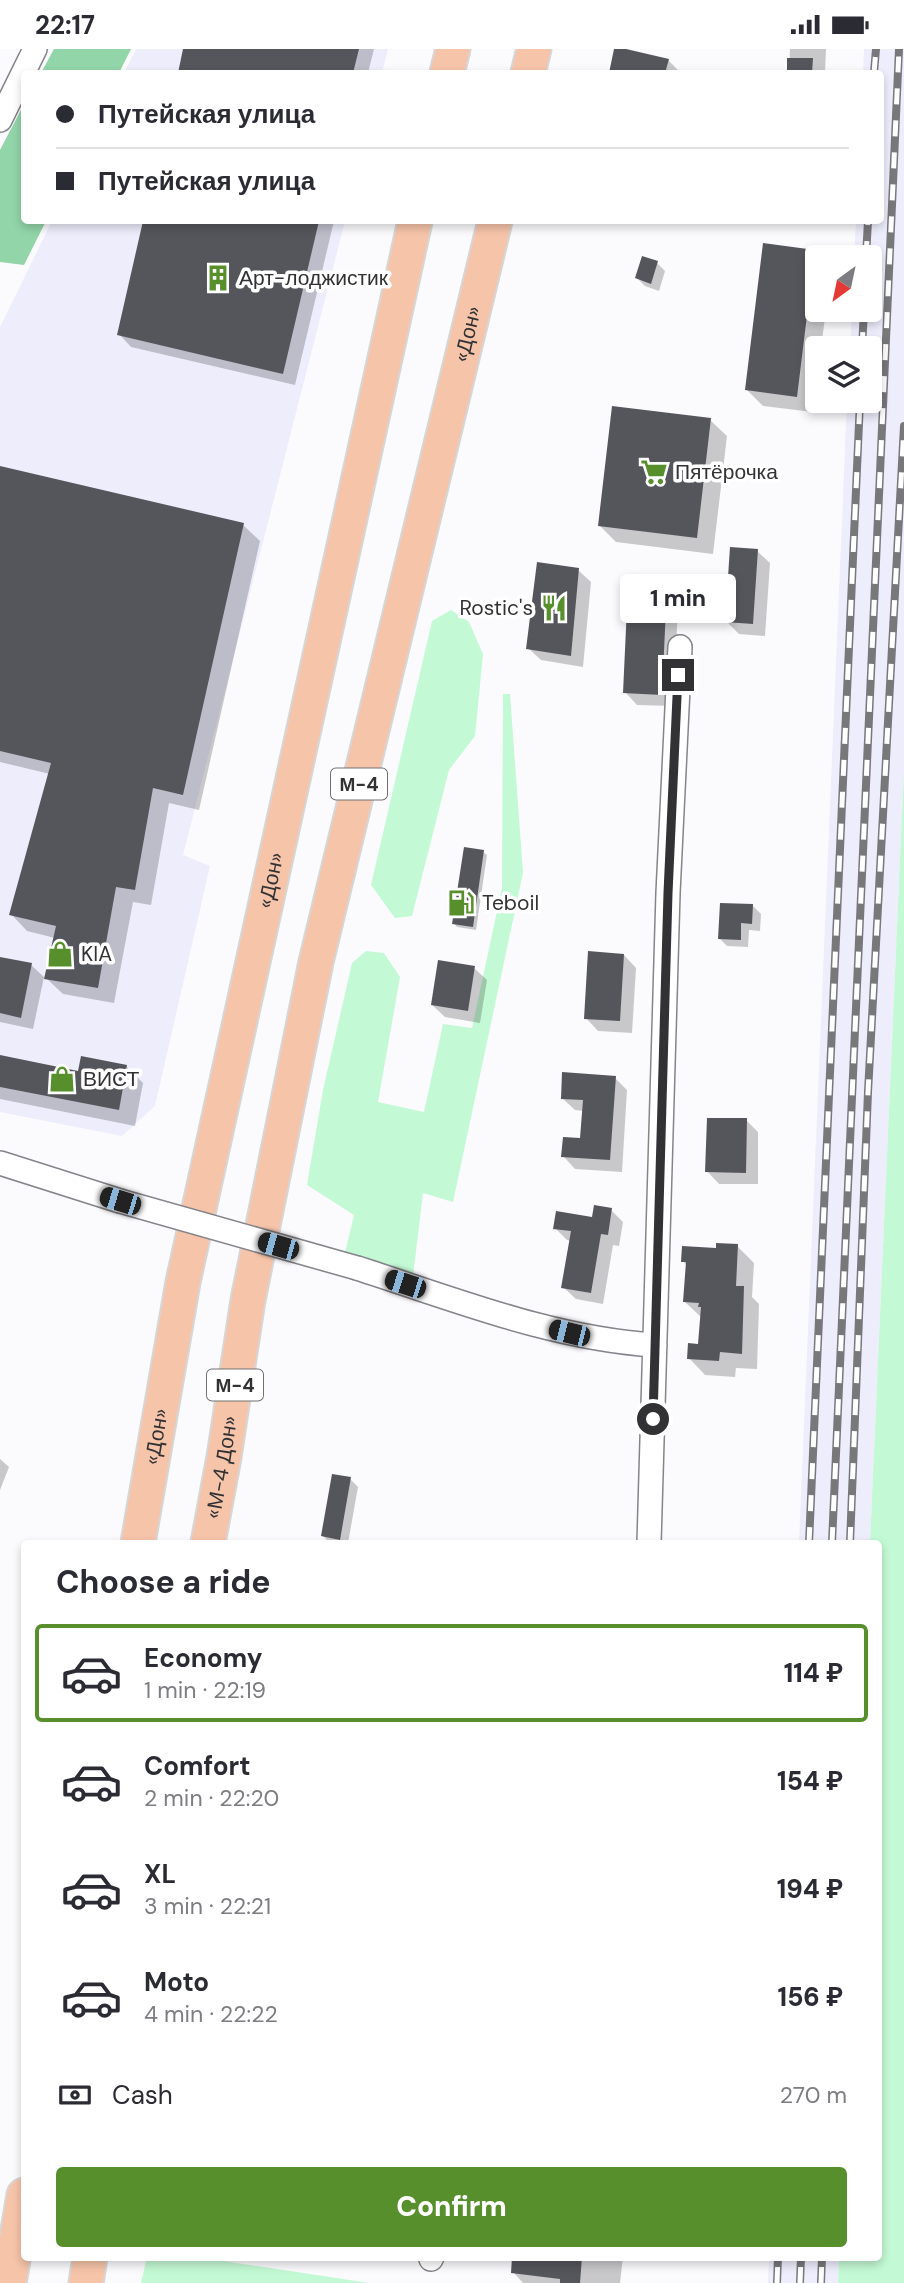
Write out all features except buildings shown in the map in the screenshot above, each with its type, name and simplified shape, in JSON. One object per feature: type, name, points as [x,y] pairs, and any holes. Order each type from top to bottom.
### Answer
[{"type":"highway","points":[[448,70],[453,49]]},
{"type":"highway","points":[[529,70],[534,49]]},
{"type":"highway","name":"«Дон»","points":[[139,1540],[183,1282],[414,224]]},
{"type":"highway","name":"«Дон»","points":[[263,1227],[316,962],[494,224]]},
{"type":"highway","name":"«М-4 Дон»","points":[[209,1540],[248,1300],[263,1227]]},
{"type":"highway","points":[[9,2283],[21,2213]]},
{"type":"highway","points":[[86,2283],[89,2261]]},
{"type":"street","points":[[25,70],[35,49]]},
{"type":"street","points":[[0,120],[21,77]]},
{"type":"street","points":[[649,1540],[668,893],[680,647]]},
{"type":"street","points":[[0,1163],[120,1201],[357,1268],[540,1326],[626,1343],[655,1345]]},
{"type":"shaded area","points":[[136,49],[388,49],[383,70],[126,70]]},
{"type":"shaded area","points":[[864,49],[904,49],[904,769],[870,1540],[799,1540],[846,413],[882,413],[882,336],[851,336],[851,322],[882,322],[882,245],[855,245],[856,224],[884,224],[884,70],[863,70]]},
{"type":"shaded area","points":[[51,224],[344,224],[183,855],[210,866],[155,1106],[122,1136],[0,1112],[0,327]]},
{"type":"shaded area","points":[[769,2261],[839,2261],[838,2283],[768,2283]]},
{"type":"green space","points":[[54,49],[131,49],[120,70],[43,70]]},
{"type":"green space","points":[[21,110],[21,224],[44,224],[24,265],[0,262],[0,150]]},
{"type":"green space","points":[[451,610],[469,622],[483,654],[475,736],[449,770],[412,916],[395,918],[371,885],[432,621]]},
{"type":"green space","points":[[503,694],[510,694],[523,873],[453,1202],[423,1193],[413,1276],[345,1253],[354,1215],[307,1185],[323,1090],[352,963],[366,951],[384,953],[400,977],[378,1102],[424,1112],[443,1024],[472,1028],[502,888]]},
{"type":"green space","points":[[904,769],[904,2283],[838,2283],[839,2261],[882,2261],[882,1540],[870,1540]]},
{"type":"green space","points":[[146,2261],[224,2261],[369,2283],[141,2283]]},
{"type":"railway","points":[[874,70],[876,49]]},
{"type":"railway","points":[[832,1540],[899,49]]},
{"type":"railway","points":[[867,245],[868,224]]},
{"type":"railway","points":[[863,322],[863,336]]},
{"type":"railway","points":[[809,1540],[859,413]]},
{"type":"railway","points":[[850,1540],[868,1092],[904,426]]},
{"type":"railway","points":[[777,2283],[778,2261]]},
{"type":"railway","points":[[800,2283],[801,2261]]},
{"type":"railway","points":[[821,2283],[822,2261]]},
{"type":"place","name":"Арт-лоджистик","points":[[218,278]]},
{"type":"place","name":"Пятёрочка","points":[[654,472]]},
{"type":"place","name":"Rostic's","points":[[554,608]]},
{"type":"place","name":"Teboil","points":[[461,903]]},
{"type":"place","name":"KIA","points":[[60,954]]},
{"type":"place","name":"ВИСТ","points":[[62,1079]]},
{"type":"route","points":[[653,1419],[668,893],[678,675]]}]
